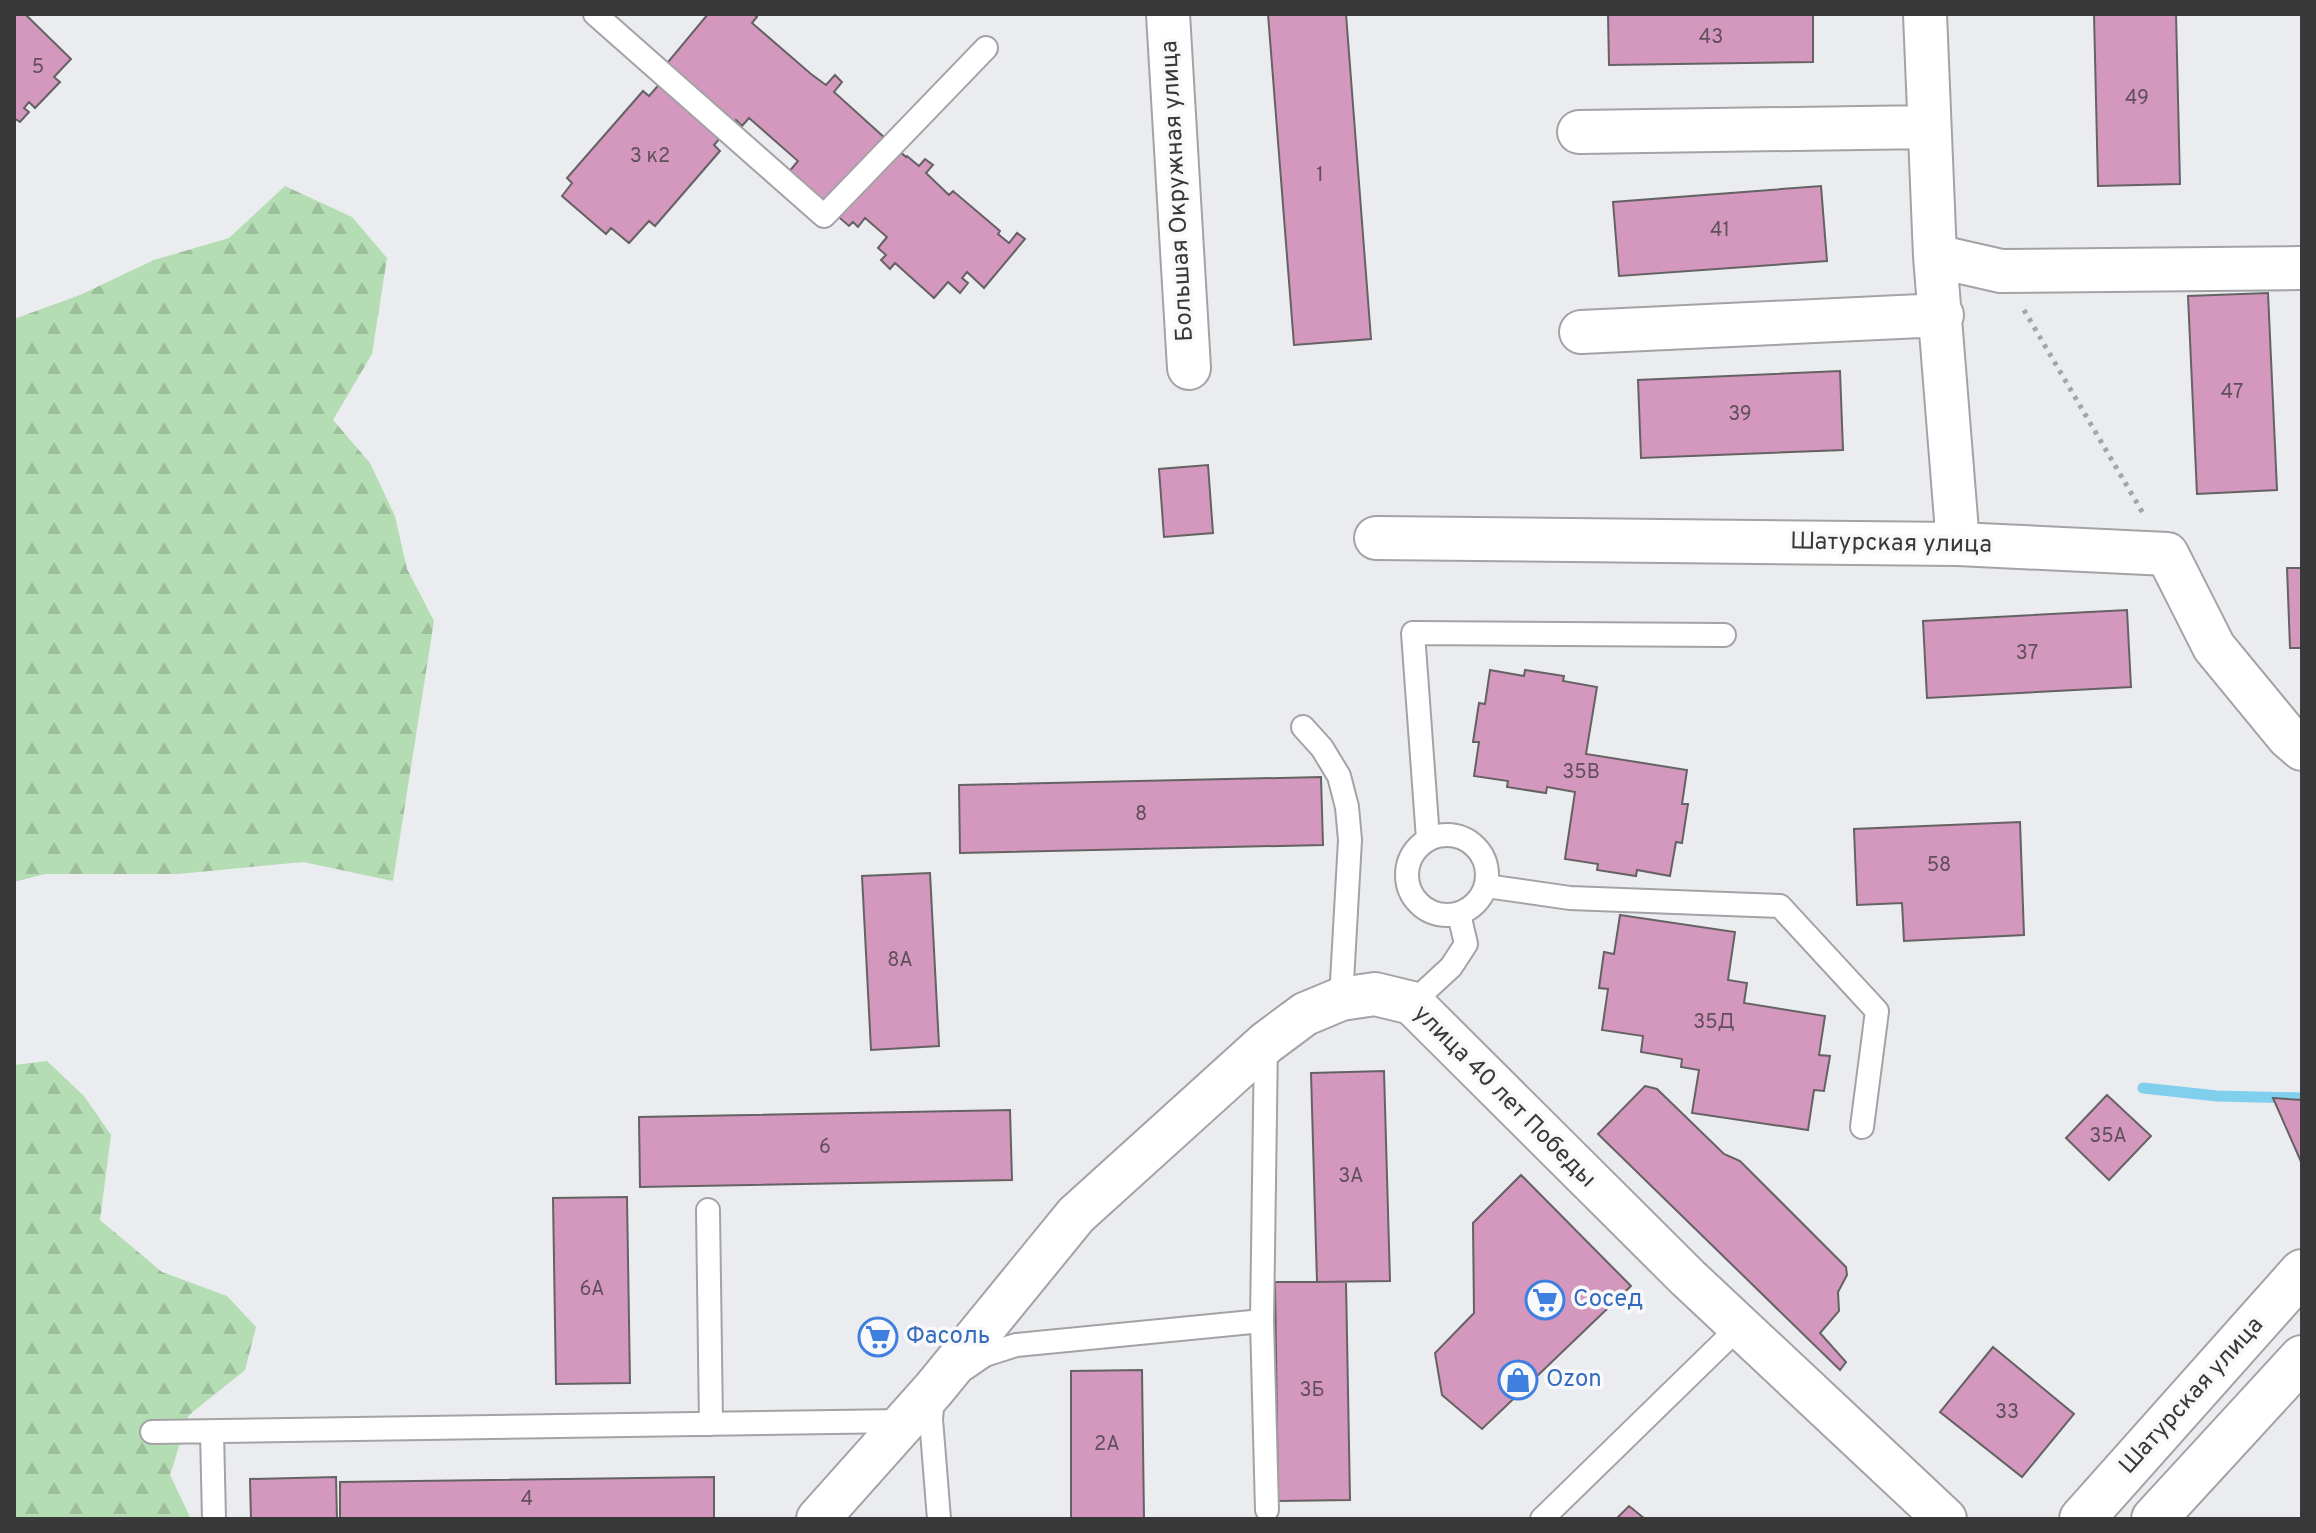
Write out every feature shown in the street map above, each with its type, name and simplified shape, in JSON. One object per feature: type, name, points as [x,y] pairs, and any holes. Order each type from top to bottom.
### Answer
[{"type":"main road","name":"Шатурская улица","points":[[2082,1519],[2302,1272]]},
{"type":"main road","points":[[2154,1519],[2302,1358]]},
{"type":"street","name":"Большая Окружная улица","points":[[1168,14],[1189,368]]},
{"type":"street","points":[[1925,14],[1935,256],[1958,544]]},
{"type":"street","points":[[1579,132],[1928,127]]},
{"type":"street","points":[[1935,256],[2001,271],[2302,268]]},
{"type":"street","points":[[1581,332],[1942,315]]},
{"type":"street","name":"Шатурская улица","points":[[1376,538],[1958,544],[2167,554]]},
{"type":"street","points":[[2167,554],[2214,647],[2288,737],[2302,749]]},
{"type":"street","name":"улица 40 лет Победы","points":[[818,1519],[934,1389],[1076,1215],[1266,1043],[1305,1014],[1341,999],[1375,994],[1412,1003],[1676,1267],[1945,1519]]},
{"type":"lane","points":[[595,14],[824,216],[986,48]]},
{"type":"lane","points":[[1428,839],[1413,633],[1724,635]]},
{"type":"lane","points":[[1303,727],[1322,748],[1339,776],[1347,807],[1350,840],[1341,999]]},
{"type":"lane","points":[[1441,835],[1467,840],[1484,860],[1486,886],[1480,898],[1459,914],[1446,916],[1432,913],[1412,896],[1407,884],[1406,870],[1410,858],[1428,839],[1441,835]]},
{"type":"lane","points":[[1486,886],[1570,898],[1780,906],[1877,1011],[1862,1127]]},
{"type":"lane","points":[[1412,1003],[1451,967],[1466,944],[1459,914]]},
{"type":"lane","points":[[1266,1043],[1262,1321],[1267,1510]]},
{"type":"lane","points":[[708,1210],[711,1424]]},
{"type":"lane","points":[[939,1519],[931,1419],[934,1389],[985,1355],[1016,1345],[1262,1321]]},
{"type":"lane","points":[[1542,1519],[1740,1326]]},
{"type":"lane","points":[[152,1432],[906,1421]]},
{"type":"lane","points":[[212,1433],[214,1519]]},
{"type":"path","points":[[2001,271],[2167,554]]},
{"type":"green space","points":[[285,186],[352,217],[387,258],[372,354],[333,420],[370,463],[395,516],[407,569],[434,621],[393,881],[303,862],[178,874],[45,874],[14,882],[14,319],[80,295],[154,260],[229,238]]},
{"type":"green space","points":[[47,1061],[84,1096],[111,1135],[100,1220],[162,1272],[227,1296],[256,1327],[245,1370],[189,1415],[170,1475],[191,1519],[14,1519],[14,1065]]},
{"type":"building","points":[[14,14],[25,14],[71,59],[54,77],[60,82],[35,108],[29,102],[24,108],[29,112],[20,122],[14,118]]},
{"type":"building","points":[[708,14],[753,14],[757,17],[752,23],[811,74],[826,85],[835,75],[842,82],[834,92],[906,157],[919,166],[925,159],[933,165],[926,173],[949,195],[953,191],[1000,231],[998,234],[1009,243],[1017,233],[1025,239],[984,288],[967,272],[962,278],[968,283],[960,293],[948,282],[934,298],[895,263],[890,269],[881,260],[886,255],[878,248],[887,237],[865,218],[858,227],[853,222],[849,226],[788,173],[798,161],[749,118],[742,126],[736,120],[714,145],[720,151],[655,226],[649,221],[629,243],[611,228],[606,234],[562,196],[572,183],[567,178],[643,91],[649,96],[664,79],[658,74]]},
{"type":"building","points":[[1268,14],[1346,14],[1371,339],[1294,345]]},
{"type":"building","points":[[1608,14],[1813,14],[1813,62],[1609,65]]},
{"type":"building","points":[[2094,14],[2176,14],[2180,184],[2098,186]]},
{"type":"building","points":[[1821,186],[1827,261],[1619,276],[1613,202]]},
{"type":"building","points":[[2268,293],[2277,490],[2197,494],[2188,296]]},
{"type":"building","points":[[1840,371],[1843,450],[1641,458],[1638,380]]},
{"type":"building","points":[[1208,465],[1213,533],[1164,537],[1159,469]]},
{"type":"building","points":[[2287,568],[2302,568],[2302,648],[2290,648]]},
{"type":"building","points":[[2127,610],[2131,687],[1927,698],[1923,621]]},
{"type":"building","points":[[1490,670],[1524,676],[1525,670],[1564,676],[1563,681],[1597,687],[1586,754],[1687,770],[1682,804],[1688,804],[1682,843],[1676,842],[1670,876],[1637,870],[1636,876],[1597,870],[1598,864],[1565,859],[1575,792],[1547,787],[1546,793],[1507,787],[1508,781],[1474,776],[1479,742],[1473,742],[1479,703],[1485,704]]},
{"type":"building","points":[[1321,777],[1323,845],[960,853],[959,785]]},
{"type":"building","points":[[2020,822],[2024,935],[1904,941],[1902,903],[1857,905],[1854,829]]},
{"type":"building","points":[[930,873],[939,1046],[871,1050],[862,876]]},
{"type":"building","points":[[1620,915],[1735,932],[1728,980],[1747,983],[1744,1003],[1825,1016],[1819,1055],[1830,1056],[1824,1091],[1814,1090],[1808,1130],[1692,1113],[1699,1070],[1681,1067],[1682,1059],[1641,1052],[1643,1036],[1602,1030],[1608,989],[1599,988],[1604,952],[1614,954]]},
{"type":"building","points":[[1384,1071],[1390,1281],[1317,1282],[1311,1073]]},
{"type":"building","points":[[1645,1086],[1657,1089],[1724,1154],[1740,1161],[1846,1267],[1847,1275],[1838,1292],[1839,1311],[1820,1333],[1846,1362],[1840,1370],[1598,1134]]},
{"type":"building","points":[[2107,1095],[2151,1136],[2109,1180],[2066,1138]]},
{"type":"building","points":[[2273,1098],[2302,1100],[2302,1164]]},
{"type":"building","points":[[1010,1110],[1012,1180],[640,1187],[639,1117]]},
{"type":"building","name":"Сосед","points":[[1521,1175],[1631,1286],[1482,1429],[1442,1395],[1435,1353],[1474,1313],[1473,1223]]},
{"type":"building","points":[[627,1197],[630,1383],[556,1384],[553,1198]]},
{"type":"building","points":[[1275,1282],[1346,1282],[1350,1500],[1278,1501]]},
{"type":"building","points":[[1993,1347],[2074,1414],[2022,1477],[1940,1412]]},
{"type":"building","points":[[1142,1370],[1144,1519],[1071,1519],[1071,1371]]},
{"type":"building","points":[[336,1477],[337,1519],[251,1519],[250,1479]]},
{"type":"building","points":[[714,1477],[714,1519],[340,1519],[340,1482]]},
{"type":"building","points":[[1629,1506],[1645,1519],[1616,1519]]},
{"type":"waterway","points":[[2143,1088],[2217,1096],[2302,1098]]},
{"type":"place","name":"Сосед","points":[[1545,1300]]},
{"type":"place","name":"Фасоль","points":[[878,1337]]},
{"type":"place","name":"Ozon","points":[[1518,1380]]}]
